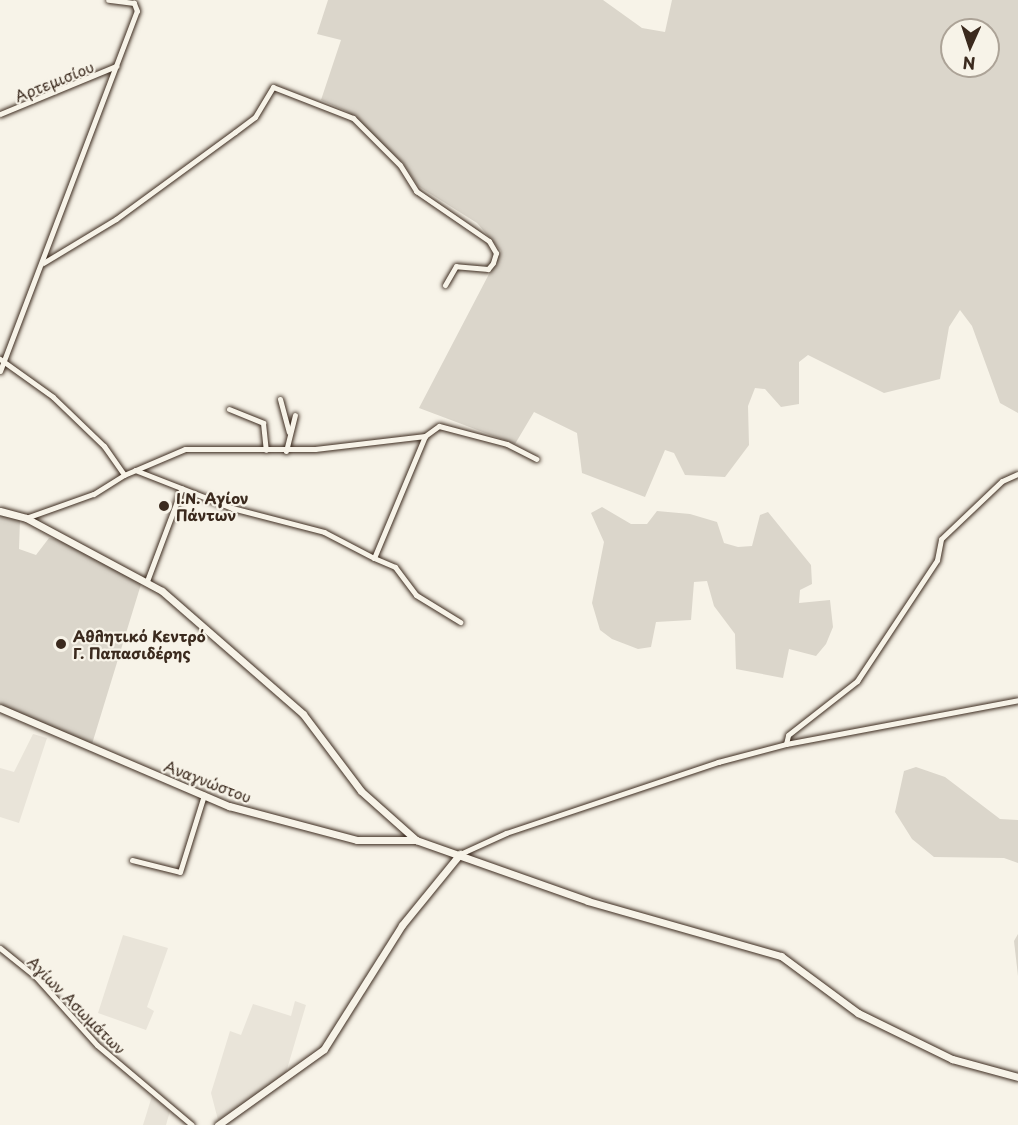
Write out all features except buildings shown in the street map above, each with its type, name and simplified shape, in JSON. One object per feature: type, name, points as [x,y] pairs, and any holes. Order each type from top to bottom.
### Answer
[{"type":"street","points":[[0,371],[2,360],[43,263],[138,5],[108,0]]},
{"type":"street","name":"Αρτεμισίου","points":[[0,114],[116,66]]},
{"type":"street","points":[[43,263],[116,219],[255,117],[273,87],[353,118],[400,165],[416,190],[489,241],[496,253],[488,269],[456,266],[445,285]]},
{"type":"street","points":[[2,360],[59,402],[104,446],[124,475]]},
{"type":"street","points":[[280,399],[289,432]]},
{"type":"street","points":[[229,409],[263,423],[266,450]]},
{"type":"street","points":[[286,451],[295,415]]},
{"type":"street","points":[[374,558],[425,436],[434,427],[443,427],[507,444],[536,459]]},
{"type":"street","points":[[26,518],[93,494],[124,475],[185,449],[286,451],[425,436]]},
{"type":"street","points":[[135,470],[232,508],[324,532],[395,567],[416,595],[460,622]]},
{"type":"street","points":[[786,744],[788,735],[857,681],[937,560],[941,539],[1002,482],[1018,474]]},
{"type":"street","points":[[147,581],[182,488]]},
{"type":"street","points":[[0,511],[26,518],[147,581],[303,714],[361,791],[416,840],[588,902],[781,956],[858,1013],[952,1059],[1018,1077]]},
{"type":"street","points":[[218,1125],[326,1047],[402,925],[460,854],[658,782],[786,744],[1018,700]]},
{"type":"street","name":"Αναγνώστου","points":[[0,708],[204,795],[333,835],[376,842],[416,840]]},
{"type":"street","points":[[132,860],[180,872],[204,795]]},
{"type":"street","name":"Αγίων Ασωμάτων","points":[[0,948],[36,977],[97,1045],[192,1125]]},
{"type":"shaded area","points":[[328,0],[603,0],[642,28],[665,32],[672,0],[1018,0],[1018,413],[1000,403],[972,326],[960,310],[949,327],[940,379],[884,393],[808,355],[799,362],[799,404],[781,407],[765,389],[755,388],[748,406],[749,445],[725,477],[685,475],[674,453],[665,450],[645,497],[582,473],[577,433],[534,412],[515,444],[419,408],[501,251],[477,223],[418,186],[403,163],[346,111],[321,100],[341,40],[317,34]]},
{"type":"shaded area","points":[[602,507],[631,524],[647,524],[657,511],[690,514],[717,522],[724,543],[738,547],[752,546],[760,515],[768,512],[811,565],[812,584],[800,590],[799,603],[830,600],[833,627],[826,644],[816,656],[789,649],[783,678],[736,669],[735,634],[714,606],[707,581],[694,582],[691,620],[656,622],[651,647],[638,649],[612,639],[600,630],[592,603],[604,542],[591,513]]},
{"type":"shaded area","name":"Αθλητικό Κεντρό Γ. Παπασιδέρης","points":[[0,514],[20,520],[19,549],[36,555],[49,538],[56,539],[142,581],[92,744],[0,706]]},
{"type":"shaded area","points":[[33,734],[47,738],[19,823],[0,817],[0,768],[14,772]]},
{"type":"shaded area","points":[[916,767],[945,777],[1000,819],[1018,820],[1018,863],[1004,858],[934,857],[912,839],[895,812],[904,771]]},
{"type":"shaded area","points":[[1018,934],[1018,976],[1014,941]]},
{"type":"shaded area","points":[[123,935],[168,948],[147,1007],[154,1011],[146,1030],[98,1013]]},
{"type":"shaded area","points":[[295,1001],[306,1005],[285,1076],[218,1120],[211,1093],[230,1031],[241,1035],[253,1004],[291,1016]]},
{"type":"shaded area","points":[[152,1096],[170,1111],[166,1125],[143,1125]]},
{"type":"place","name":"Ι.Ν. Αγίον Πάντων","points":[[164,506]]},
{"type":"place","name":"Αθλητικό Κεντρό Γ. Παπασιδέρης","points":[[61,644]]}]
